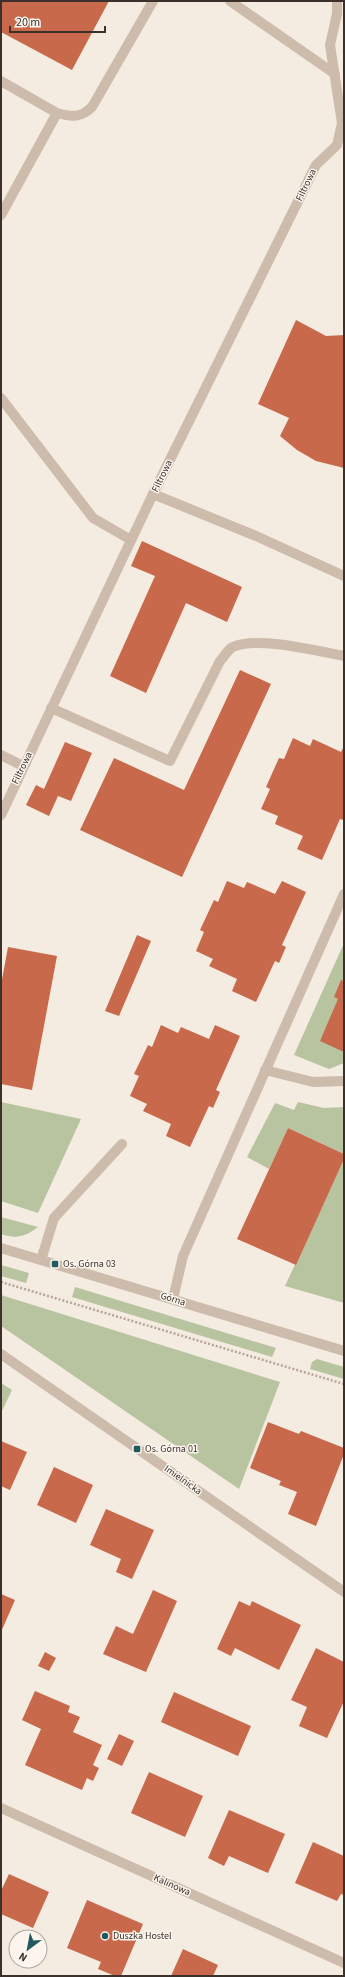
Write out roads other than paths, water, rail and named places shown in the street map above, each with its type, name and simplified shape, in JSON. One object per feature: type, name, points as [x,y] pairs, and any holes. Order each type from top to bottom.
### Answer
[{"type":"street","points":[[1,81],[57,113],[72,117],[85,114],[92,107],[153,1]]},
{"type":"street","points":[[230,1],[335,74]]},
{"type":"street","points":[[337,1],[337,14],[330,45],[342,123],[341,146]]},
{"type":"street","points":[[1,215],[57,113]]},
{"type":"street","name":"Filtrowa","points":[[1,815],[153,494],[316,165],[341,146]]},
{"type":"street","points":[[1,398],[93,518],[131,540]]},
{"type":"street","points":[[153,494],[256,536],[344,576]]},
{"type":"street","points":[[51,708],[170,761],[220,661],[232,647],[256,643],[288,645],[344,656]]},
{"type":"street","points":[[1,755],[23,766]]},
{"type":"street","points":[[173,1299],[183,1256],[344,894]]},
{"type":"street","points":[[265,1070],[313,1082],[344,1081]]},
{"type":"street","points":[[41,1260],[54,1218],[122,1144]]},
{"type":"street","name":"Górna","points":[[1,1248],[344,1351]]},
{"type":"street","name":"Imielnicka","points":[[1,1354],[344,1592]]},
{"type":"street","name":"Kalinowa","points":[[1,1808],[344,1962]]},
{"type":"place","name":"Os. Górna 03","points":[[55,1264]]},
{"type":"place","name":"Os. Górna 01","points":[[137,1449]]},
{"type":"place","name":"Duszka Hostel","points":[[105,1936]]}]
